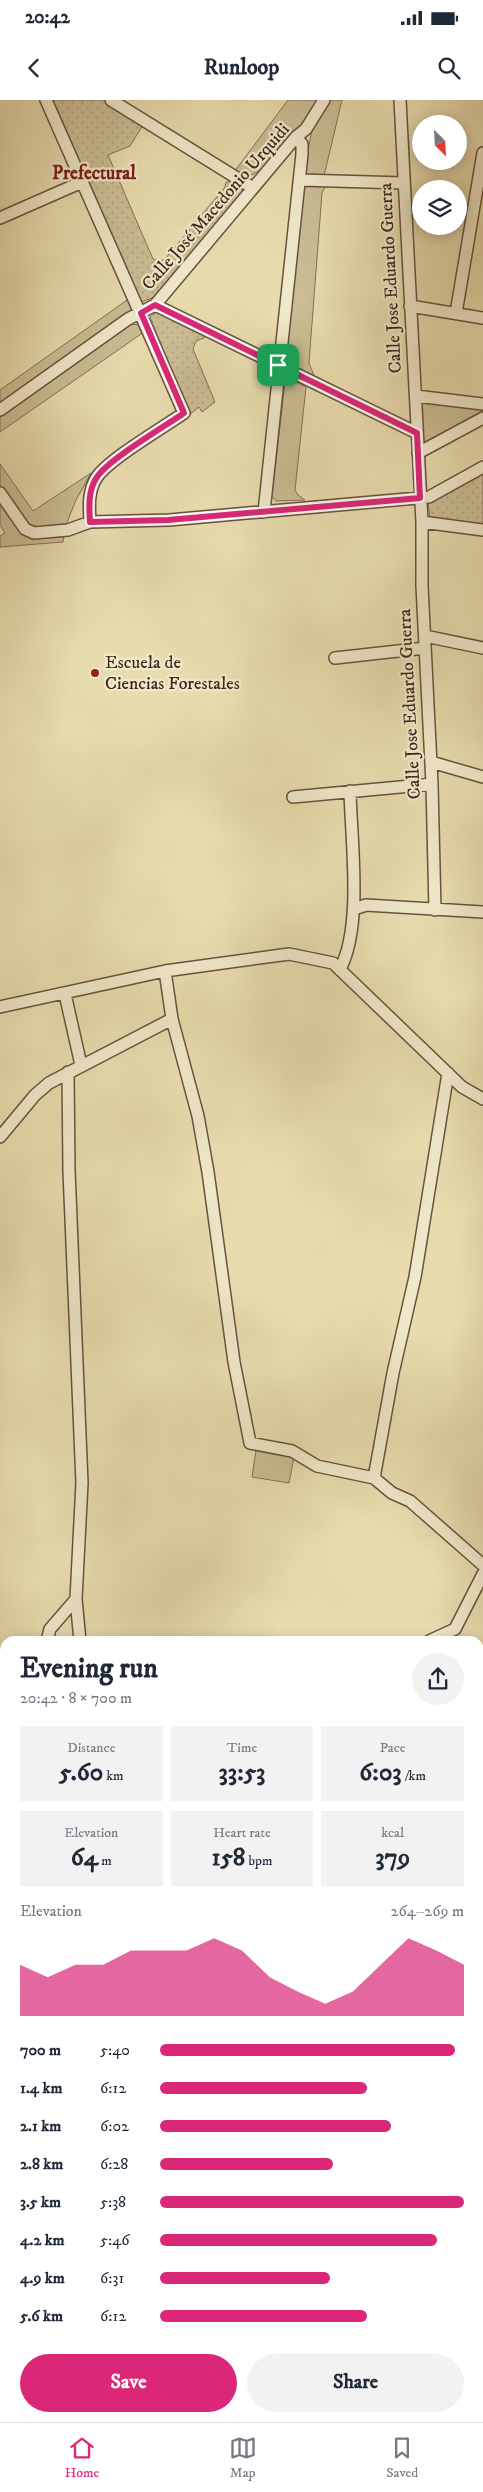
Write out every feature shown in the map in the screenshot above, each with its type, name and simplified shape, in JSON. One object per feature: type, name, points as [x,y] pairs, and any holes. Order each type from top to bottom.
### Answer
[{"type":"street","points":[[46,100],[184,413],[113,462],[98,476],[92,487],[89,504],[90,522]]},
{"type":"street","points":[[111,100],[252,188]]},
{"type":"street","name":"Calle José Macedonio Urquidi","points":[[0,410],[128,319],[155,305],[296,137],[306,130],[324,100]]},
{"type":"street","name":"Calle Jose Eduardo Guerra","points":[[400,100],[422,522],[435,910]]},
{"type":"street","points":[[264,512],[278,365],[300,180],[302,144],[296,137]]},
{"type":"street","points":[[456,313],[483,153]]},
{"type":"street","points":[[300,180],[404,183]]},
{"type":"street","points":[[0,218],[82,182]]},
{"type":"street","points":[[155,305],[417,433]]},
{"type":"street","points":[[410,306],[483,318]]},
{"type":"street","points":[[416,396],[483,404]]},
{"type":"street","points":[[418,453],[483,418]]},
{"type":"street","points":[[0,493],[29,532],[68,530],[90,522],[168,520],[429,497],[483,467]]},
{"type":"street","points":[[422,522],[483,530]]},
{"type":"street","points":[[425,636],[483,648]]},
{"type":"street","points":[[335,658],[425,648]]},
{"type":"street","points":[[431,762],[483,777]]},
{"type":"street","points":[[293,797],[350,790],[432,784]]},
{"type":"street","points":[[340,969],[348,954],[354,909],[350,790]]},
{"type":"street","points":[[354,909],[366,905],[483,912]]},
{"type":"street","points":[[0,1007],[165,971],[289,954],[333,963],[462,1087],[483,1100]]},
{"type":"street","points":[[165,971],[172,1019],[198,1116],[208,1172],[234,1362],[250,1443],[292,1451],[317,1466],[374,1478],[392,1493],[410,1501],[483,1564]]},
{"type":"street","points":[[65,994],[81,1065]]},
{"type":"street","points":[[0,1137],[35,1095],[49,1083],[172,1019]]},
{"type":"street","points":[[68,1072],[69,1171],[82,1483],[76,1599],[80,1636]]},
{"type":"street","points":[[374,1478],[392,1374],[415,1277],[448,1073]]},
{"type":"street","points":[[440,1636],[455,1629],[483,1574]]},
{"type":"street","points":[[48,1636],[50,1629],[76,1599]]},
{"type":"green space","points":[[51,100],[104,100],[143,125],[130,146],[108,155],[153,259],[160,261],[165,259],[225,187],[226,182],[235,182],[242,189],[242,196],[155,297],[141,302]]},
{"type":"green space","points":[[288,100],[320,100],[286,145],[265,167],[255,174],[245,177],[234,172]]},
{"type":"green space","points":[[329,100],[342,100],[324,176],[307,176],[304,170],[312,130]]},
{"type":"green space","points":[[308,185],[326,185],[322,193],[309,363],[315,378],[288,367],[285,360],[302,189]]},
{"type":"green space","points":[[130,298],[133,306],[130,312],[0,405],[0,390]]},
{"type":"green space","points":[[158,311],[201,331],[204,338],[196,341],[193,349],[215,402],[202,412],[199,407],[190,414],[150,317]]},
{"type":"green space","points":[[130,324],[140,325],[144,332],[0,432],[0,416]]},
{"type":"green space","points":[[290,379],[306,387],[295,490],[305,500],[276,501],[272,496],[285,382]]},
{"type":"green space","points":[[422,402],[483,410],[483,412],[423,443]]},
{"type":"green space","points":[[0,464],[33,511],[91,473],[76,500],[66,525],[34,529],[22,517],[0,485]]},
{"type":"green space","points":[[483,473],[483,526],[430,518],[428,502]]},
{"type":"green space","points":[[0,501],[25,536],[32,538],[64,535],[63,542],[0,547],[0,536],[5,533],[0,525]]},
{"type":"green space","points":[[256,1450],[294,1457],[289,1483],[252,1477]]},
{"type":"place","name":"Escuela de Ciencias Forestales","points":[[95,673]]},
{"type":"district","name":"Prefectural","points":[[94,173]]},
{"type":"route","points":[[155,305],[278,365],[417,433],[420,498],[264,512],[182,517],[168,520],[90,522],[89,504],[92,487],[98,476],[113,462],[184,413],[141,313],[155,305]]}]
